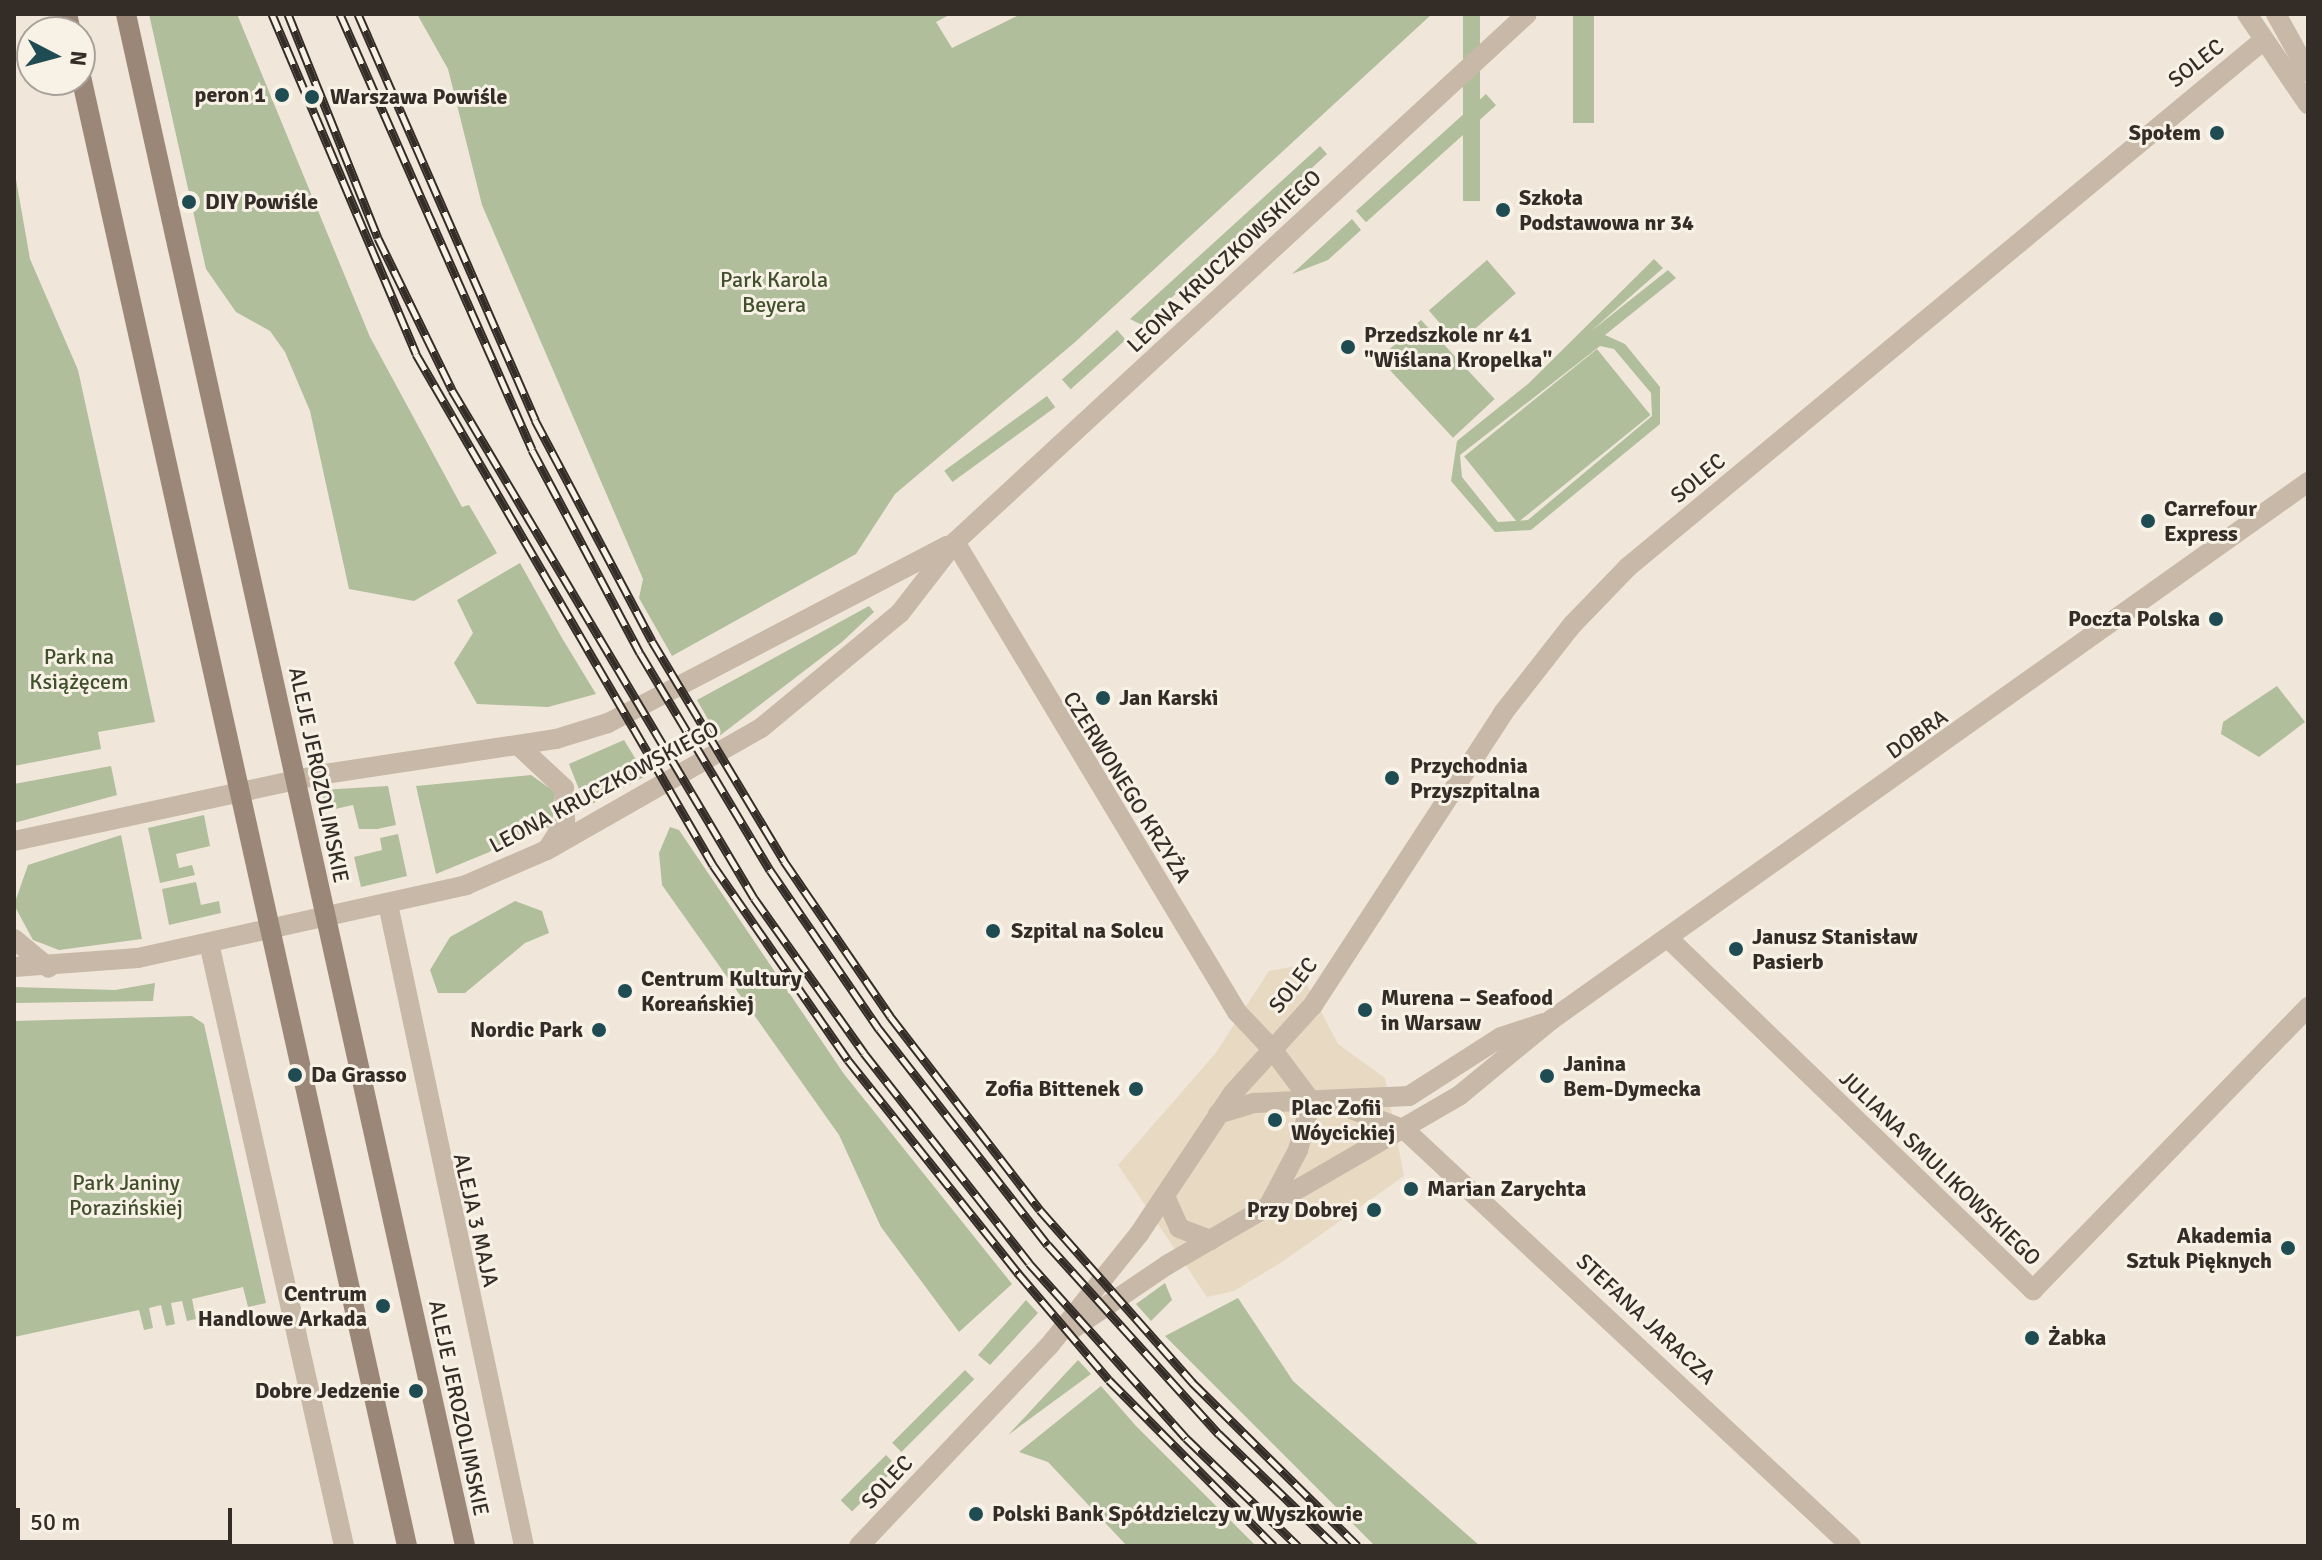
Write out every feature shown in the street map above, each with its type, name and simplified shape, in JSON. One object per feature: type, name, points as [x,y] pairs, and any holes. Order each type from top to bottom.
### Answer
[{"type":"main road","name":"ALEJE JEROZOLIMSKIE","points":[[126,14],[465,1546]]},
{"type":"main road","points":[[85,96],[407,1546]]},
{"type":"street","name":"LEONA KRUCZKOWSKIEGO","points":[[14,967],[49,968],[209,943],[466,885],[547,850],[742,741],[812,691],[900,613],[955,542],[1527,14]]},
{"type":"street","points":[[2247,14],[2260,43],[2308,104]]},
{"type":"street","points":[[2276,14],[2308,72]]},
{"type":"street","name":"SOLEC","points":[[1272,1049],[1313,1005],[1523,685],[1604,591],[2260,43]]},
{"type":"street","name":"DOBRA","points":[[1405,1130],[1551,1020],[2308,482]]},
{"type":"street","name":"LEONA KRUCZKOWSKIEGO","points":[[14,841],[318,775],[520,747],[608,723],[955,542]]},
{"type":"street","name":"CZERWONEGO KRZYŻA","points":[[955,542],[1237,1012],[1321,1101]]},
{"type":"street","points":[[520,747],[564,788],[565,822],[547,850]]},
{"type":"street","points":[[14,857],[46,836]]},
{"type":"street","name":"ALEJA 3 MAJA","points":[[388,904],[524,1546]]},
{"type":"street","points":[[14,939],[49,968]]},
{"type":"street","name":"JULIANA SMULIKOWSKIEGO","points":[[1669,939],[2033,1290],[2308,1007]]},
{"type":"street","points":[[209,943],[344,1546]]},
{"type":"street","name":"DOBRA","points":[[1321,1101],[1409,1096],[1501,1037],[1551,1020]]},
{"type":"street","points":[[1272,1049],[1218,1114],[1165,1196],[1179,1228],[1211,1240],[1405,1130]]},
{"type":"street","points":[[1218,1114],[1254,1103],[1321,1101],[1405,1130]]},
{"type":"street","points":[[1268,1207],[1321,1101]]},
{"type":"street","name":"STEFANA JARACZA","points":[[1405,1130],[1851,1546]]},
{"type":"street","name":"SOLEC","points":[[859,1546],[1049,1346],[1165,1196]]},
{"type":"street","name":"SOLEC","points":[[1049,1346],[1211,1240]]},
{"type":"green space","points":[[149,14],[237,14],[370,337],[462,507],[469,505],[497,553],[414,601],[349,589],[310,411],[285,352],[270,331],[236,312],[206,269]]},
{"type":"green space","name":"Park Karola Beyera","points":[[417,14],[951,14],[936,22],[952,48],[1021,14],[1432,14],[1074,343],[895,494],[856,554],[672,656],[639,598],[643,579],[482,205],[448,69]]},
{"type":"green space","points":[[1463,14],[1480,14],[1480,201],[1463,201]]},
{"type":"green space","points":[[1573,14],[1594,14],[1594,123],[1573,123]]},
{"type":"green space","points":[[1486,94],[1496,105],[1366,222],[1356,211]]},
{"type":"green space","points":[[1320,146],[1327,154],[1142,325],[1130,319]]},
{"type":"green space","name":"Park na Książęcem","points":[[14,168],[30,259],[78,370],[155,722],[98,732],[101,749],[14,766]]},
{"type":"green space","points":[[1352,219],[1361,230],[1328,260],[1292,274]]},
{"type":"green space","points":[[1654,259],[1663,268],[1590,332],[1668,270],[1676,278],[1605,335],[1625,344],[1660,387],[1660,424],[1531,530],[1495,532],[1451,481],[1457,441],[1528,384]],"holes":[[[1600,346],[1614,349],[1651,393],[1652,416],[1528,520],[1498,522],[1462,477],[1460,455]]]},
{"type":"green space","points":[[1487,260],[1516,293],[1458,344],[1429,311]]},
{"type":"green space","points":[[1421,320],[1495,399],[1453,438],[1379,359]]},
{"type":"green space","points":[[1117,330],[1126,340],[1071,389],[1062,380]]},
{"type":"green space","points":[[1597,349],[1650,415],[1518,523],[1464,457]]},
{"type":"green space","points":[[1047,396],[1055,407],[952,482],[944,471]]},
{"type":"green space","points":[[520,563],[596,694],[548,707],[477,704],[454,663],[473,633],[457,600]]},
{"type":"green space","points":[[869,606],[874,612],[842,642],[718,737],[697,700]]},
{"type":"green space","points":[[2277,686],[2305,722],[2259,757],[2221,734],[2223,722]]},
{"type":"green space","points":[[624,740],[646,776],[586,807],[569,764]]},
{"type":"green space","points":[[111,766],[117,795],[14,823],[14,784]]},
{"type":"green space","points":[[531,775],[555,792],[552,826],[436,874],[416,786]]},
{"type":"green space","points":[[388,786],[396,825],[377,829],[359,829],[353,805],[326,811],[321,790]]},
{"type":"green space","points":[[204,815],[210,846],[176,854],[179,868],[192,865],[195,875],[160,883],[148,828]]},
{"type":"green space","points":[[670,827],[679,830],[844,1074],[1012,1284],[959,1332],[881,1227],[839,1135],[662,885],[659,853]]},
{"type":"green space","points":[[398,834],[407,876],[361,887],[354,857],[382,850],[380,838]]},
{"type":"green space","points":[[121,835],[142,939],[59,950],[33,940],[14,905],[28,865]]},
{"type":"green space","points":[[196,882],[201,905],[219,901],[221,913],[169,925],[162,889]]},
{"type":"green space","points":[[515,901],[542,911],[549,933],[525,943],[465,993],[438,993],[430,970],[450,937]]},
{"type":"green space","points":[[155,983],[153,1001],[14,1003],[14,987],[115,990]]},
{"type":"green space","name":"Park Janiny Porazińskiej","points":[[192,1016],[204,1024],[266,1303],[248,1307],[243,1287],[192,1299],[196,1319],[187,1321],[182,1301],[171,1303],[175,1324],[166,1326],[161,1305],[149,1308],[153,1328],[144,1330],[139,1310],[14,1337],[14,1021]]},
{"type":"green space","points":[[1165,1283],[1172,1300],[1151,1321],[1136,1304]]},
{"type":"green space","points":[[1238,1298],[1293,1381],[1480,1546],[1375,1546],[1165,1336]]},
{"type":"green space","points":[[1026,1300],[1038,1313],[990,1365],[978,1355]]},
{"type":"green space","points":[[1078,1360],[1091,1374],[1008,1435]]},
{"type":"green space","points":[[965,1370],[974,1379],[901,1452],[892,1443]]},
{"type":"green space","points":[[1101,1386],[1136,1426],[1256,1546],[1127,1546],[1048,1462],[1019,1452]]},
{"type":"green space","points":[[886,1455],[897,1466],[852,1512],[841,1500]]},
{"type":"shaded area","name":"Plac Zofii Wóycickiej","points":[[1297,966],[1338,1044],[1385,1078],[1404,1176],[1282,1262],[1234,1291],[1207,1297],[1118,1165],[1215,1054],[1269,971]]},
{"type":"railway","points":[[272,14],[416,354],[713,865],[848,1060],[1018,1273],[1109,1380],[1274,1546]]},
{"type":"railway","points":[[288,14],[378,238],[452,390],[754,898],[864,1053],[1029,1263],[1186,1438],[1298,1546]]},
{"type":"railway","points":[[340,14],[532,450],[640,653],[770,870],[879,1029],[1048,1245],[1219,1434],[1335,1546]]},
{"type":"railway","points":[[358,14],[535,420],[652,641],[784,861],[890,1016],[1040,1210],[1192,1382],[1358,1546]]},
{"type":"place","name":"peron 1","points":[[282,95]]},
{"type":"place","name":"Warszawa Powiśle","points":[[312,97]]},
{"type":"place","name":"Społem","points":[[2217,133]]},
{"type":"place","name":"DIY Powiśle","points":[[189,202]]},
{"type":"place","name":"Szkoła Podstawowa nr 34","points":[[1503,210]]},
{"type":"place","name":"Przedszkole nr 41 \"Wiślana Kropelka\"","points":[[1348,347]]},
{"type":"place","name":"Carrefour Express","points":[[2148,521]]},
{"type":"place","name":"Poczta Polska","points":[[2216,619]]},
{"type":"place","name":"Jan Karski","points":[[1103,698]]},
{"type":"place","name":"Przychodnia Przyszpitalna","points":[[1392,778]]},
{"type":"place","name":"Szpital na Solcu","points":[[993,931]]},
{"type":"place","name":"Janusz Stanisław Pasierb","points":[[1736,949]]},
{"type":"place","name":"Centrum Kultury Koreańskiej","points":[[625,991]]},
{"type":"place","name":"Murena – Seafood in Warsaw","points":[[1365,1010]]},
{"type":"place","name":"Nordic Park","points":[[599,1030]]},
{"type":"place","name":"Da Grasso","points":[[295,1075]]},
{"type":"place","name":"Janina Bem-Dymecka","points":[[1547,1076]]},
{"type":"place","name":"Zofia Bittenek","points":[[1136,1089]]},
{"type":"place","name":"Plac Zofii Wóycickiej","points":[[1275,1120]]},
{"type":"place","name":"Marian Zarychta","points":[[1411,1189]]},
{"type":"place","name":"Przy Dobrej","points":[[1374,1210]]},
{"type":"place","name":"Akademia Sztuk Pięknych","points":[[2288,1248]]},
{"type":"place","name":"Centrum Handlowe Arkada","points":[[383,1306]]},
{"type":"place","name":"Żabka","points":[[2032,1338]]},
{"type":"place","name":"Dobre Jedzenie","points":[[416,1391]]},
{"type":"place","name":"Polski Bank Spółdzielczy w Wyszkowie","points":[[976,1514]]}]
